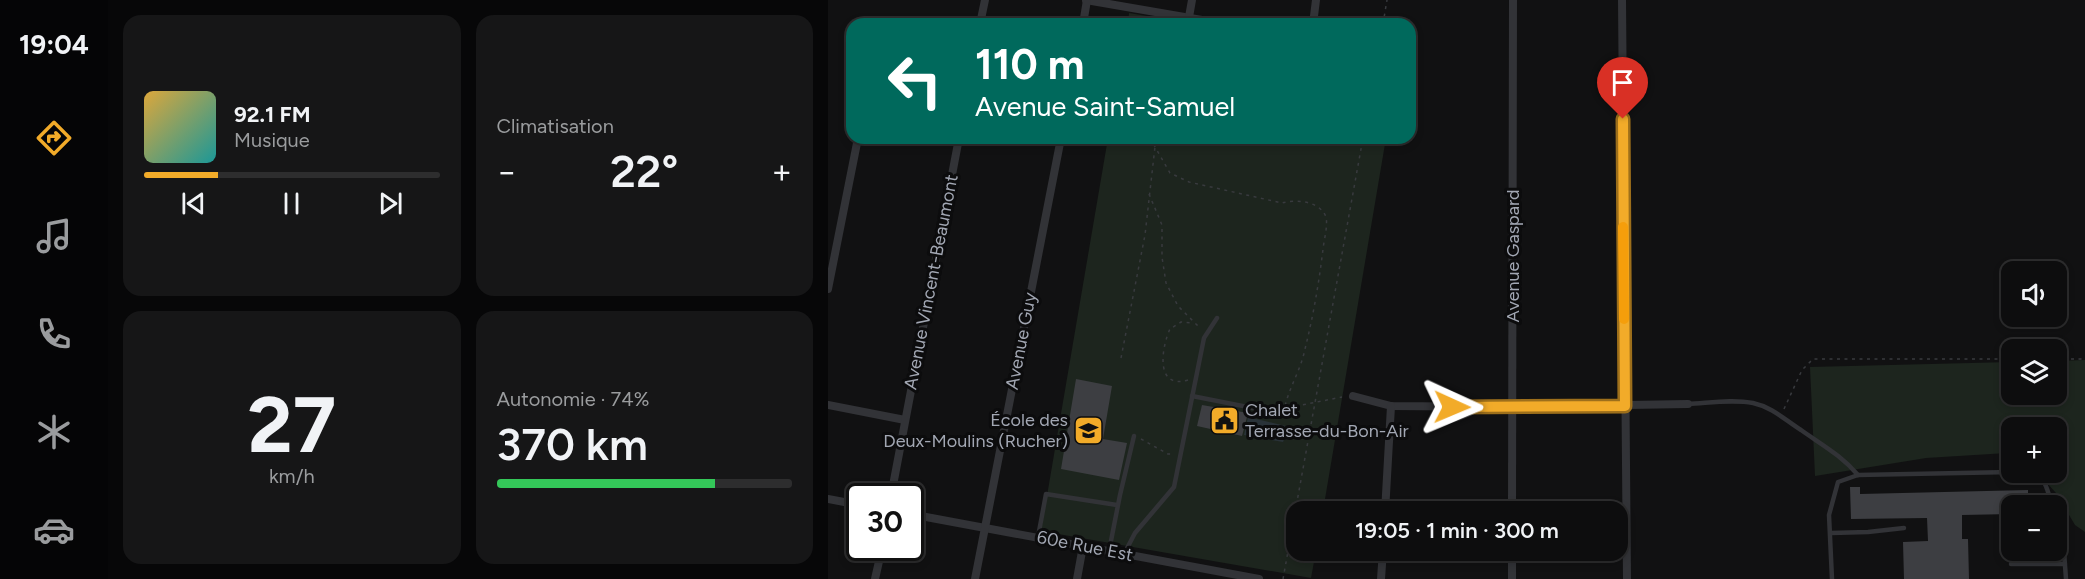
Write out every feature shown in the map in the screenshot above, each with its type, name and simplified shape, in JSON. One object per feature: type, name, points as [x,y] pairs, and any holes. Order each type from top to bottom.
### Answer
[{"type":"street","points":[[981,18],[985,0]]},
{"type":"street","points":[[1084,18],[1087,0],[1194,18]]},
{"type":"street","points":[[1189,17],[1192,0]]},
{"type":"street","points":[[1314,18],[1316,0]]},
{"type":"street","name":"Avenue Gaspard","points":[[1512,501],[1514,0]]},
{"type":"street","points":[[1622,0],[1626,579]]},
{"type":"street","points":[[828,289],[857,144]]},
{"type":"street","name":"Avenue Vincent-Beaumont","points":[[893,483],[957,144]]},
{"type":"street","name":"Avenue Guy","points":[[975,579],[1059,144]]},
{"type":"street","points":[[1353,396],[1391,406],[1512,407],[1688,404]]},
{"type":"street","points":[[828,405],[905,420]]},
{"type":"street","points":[[1386,501],[1391,406]]},
{"type":"street","points":[[828,499],[846,502]]},
{"type":"street","name":"60e Rue Est","points":[[924,516],[1259,579]]},
{"type":"street","points":[[1077,579],[1083,546]]},
{"type":"street","points":[[875,579],[879,561]]},
{"type":"street","points":[[1381,579],[1382,561]]},
{"type":"street","points":[[1512,561],[1512,579]]},
{"type":"lane","points":[[1124,554],[1135,532],[1174,487],[1206,332],[1216,318]]},
{"type":"lane","points":[[1192,396],[1283,414]]},
{"type":"lane","points":[[1688,404],[1753,403],[1781,415],[1801,431],[1832,449],[1858,475]]},
{"type":"lane","points":[[1109,551],[1134,436]]},
{"type":"lane","points":[[1832,579],[1829,515],[1838,482],[1858,475],[2001,472]]},
{"type":"lane","points":[[1038,537],[1046,494],[1118,505]]},
{"type":"lane","points":[[1831,533],[1904,528]]},
{"type":"lane","points":[[2064,561],[2066,579]]},
{"type":"lane","points":[[2011,564],[2065,564]]},
{"type":"path","points":[[1384,18],[1387,0]]},
{"type":"path","points":[[1282,579],[1362,144]]},
{"type":"path","points":[[1121,358],[1145,235],[1154,145]]},
{"type":"path","points":[[1154,145],[1170,173],[1189,182],[1282,203],[1290,201],[1315,204],[1326,218],[1320,272],[1305,352],[1289,389],[1283,414]]},
{"type":"path","points":[[1149,194],[1162,225],[1162,257],[1166,283],[1178,306],[1194,323],[1181,322],[1170,329],[1162,364],[1163,371],[1172,380],[1178,382],[1189,380],[1197,371]]},
{"type":"path","points":[[2067,358],[2085,358]]},
{"type":"path","points":[[1781,415],[1802,370],[1813,359],[2001,359]]},
{"type":"path","points":[[1283,414],[1297,406],[1316,401],[1353,396]]},
{"type":"path","points":[[1134,436],[1168,454],[1181,452]]},
{"type":"shaded area","points":[[1129,13],[1159,18],[1129,18]]},
{"type":"shaded area","points":[[1107,144],[1385,144],[1325,501],[1286,501],[1286,561],[1314,561],[1311,578],[1041,531]]},
{"type":"shaded area","points":[[2085,360],[2085,532],[2075,525],[2067,512],[2067,495],[2057,495],[2047,483],[2067,483],[2067,417],[2001,417],[2001,453],[1926,458],[1815,476],[1810,367],[2001,362],[2001,405],[2067,405],[2067,361]]},
{"type":"shaded area","points":[[1248,417],[1286,426],[1286,430],[1289,430],[1289,438],[1285,437],[1283,442],[1244,435]]},
{"type":"building","name":"École des Deux-Moulins (Rucher)","points":[[1076,379],[1112,386],[1103,439],[1127,443],[1119,480],[1061,469]]},
{"type":"building","points":[[1202,405],[1248,413],[1242,436],[1197,426]]},
{"type":"building","points":[[1850,487],[1860,487],[1860,494],[2028,490],[2028,495],[2001,495],[2001,514],[1962,515],[1962,539],[1968,539],[1969,579],[1904,579],[1903,542],[1928,541],[1927,518],[1851,519]]},
{"type":"slow traffic","points":[[1623,227],[1624,319]]},
{"type":"place","name":"Chalet Terrasse-du-Bon-Air","points":[[1224,420]]},
{"type":"place","name":"École des Deux-Moulins (Rucher)","points":[[1089,430]]},
{"type":"route","points":[[1452,407],[1625,406],[1623,119]]}]
